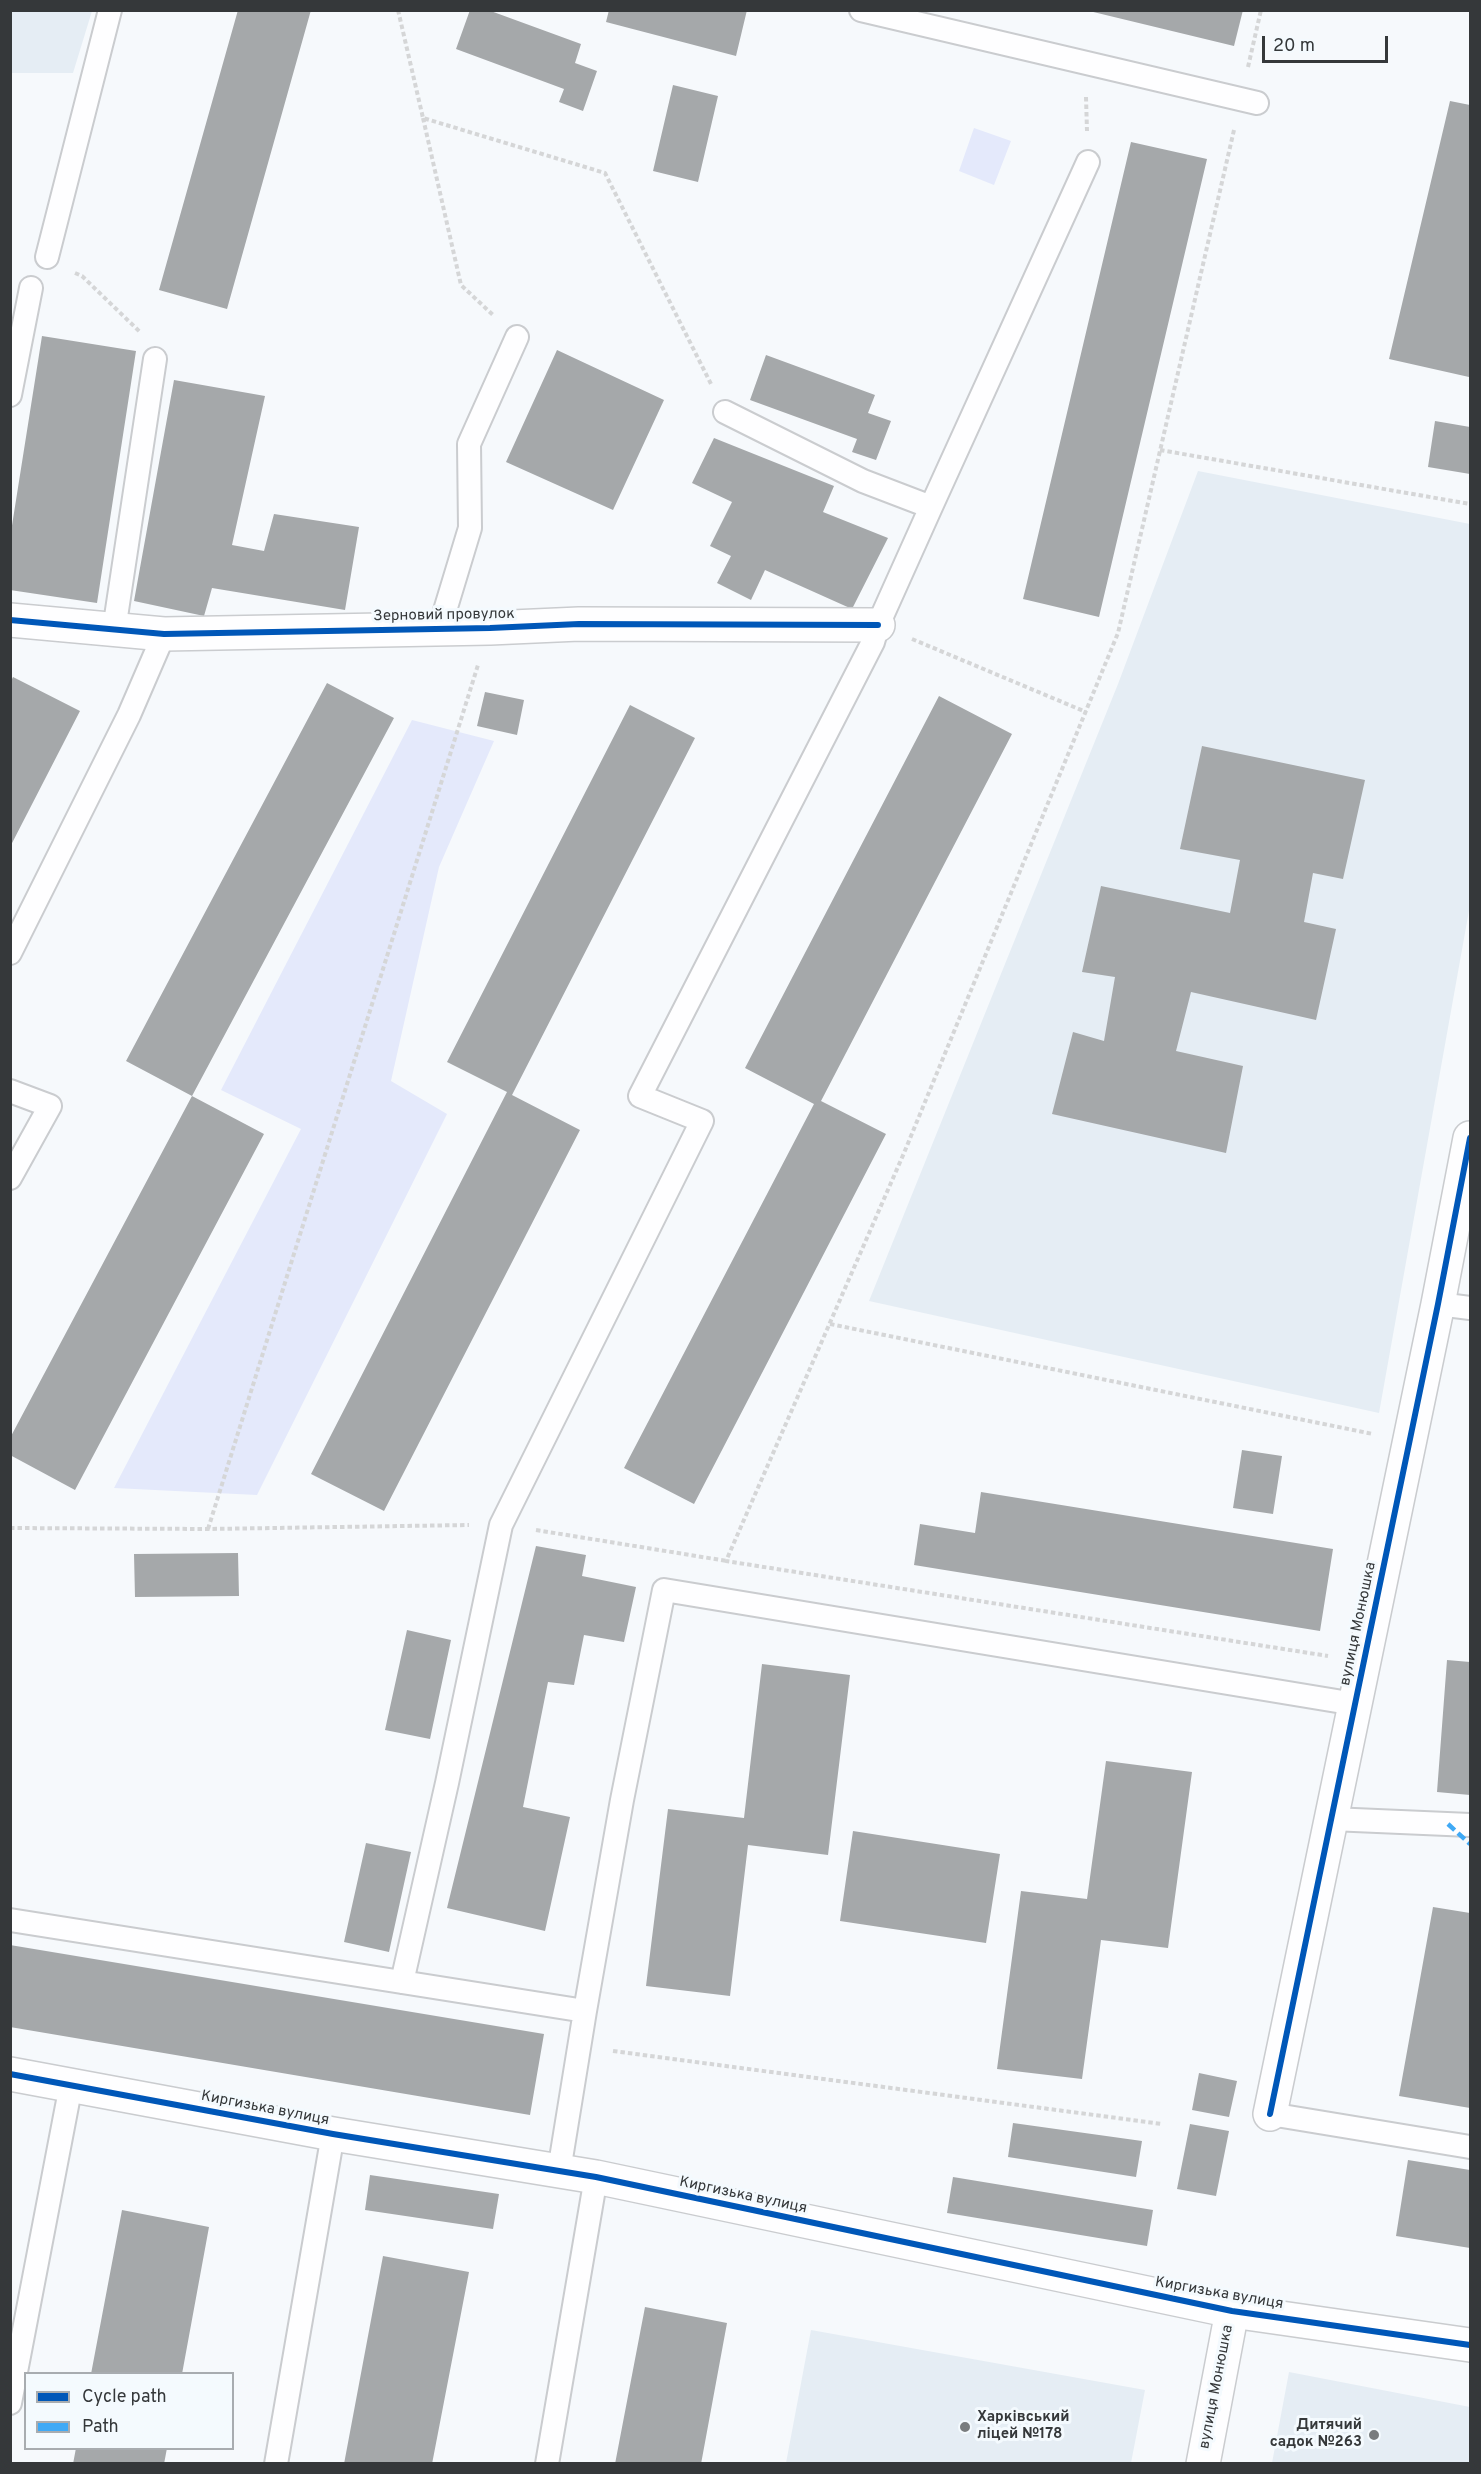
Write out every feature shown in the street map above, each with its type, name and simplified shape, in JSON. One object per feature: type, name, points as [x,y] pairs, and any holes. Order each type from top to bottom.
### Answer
[{"type":"street","name":"Зерновий провулок","points":[[10,620],[164,634],[440,627],[490,628],[579,624],[878,625]]},
{"type":"street","name":"вулиця Монюшка","points":[[1270,2114],[1410,1441],[1470,1138]]},
{"type":"street","name":"Киргизька вулиця","points":[[10,2074],[333,2134],[596,2177],[1232,2311],[1470,2345]]},
{"type":"street","name":"вулиця Монюшка","points":[[1203,2463],[1232,2311]]},
{"type":"lane","points":[[47,257],[110,10]]},
{"type":"lane","points":[[861,10],[1249,101]]},
{"type":"lane","points":[[402,1982],[447,1783],[501,1525],[702,1121],[640,1096],[873,642],[878,625],[1088,162]]},
{"type":"lane","points":[[10,395],[31,288]]},
{"type":"lane","points":[[440,627],[470,528],[469,444],[517,337]]},
{"type":"lane","points":[[114,630],[155,359]]},
{"type":"lane","points":[[725,412],[863,481],[931,507]]},
{"type":"lane","points":[[10,953],[129,714],[164,634]]},
{"type":"lane","points":[[10,1091],[50,1106],[10,1178]]},
{"type":"lane","points":[[1438,1304],[1470,1308]]},
{"type":"lane","points":[[559,2171],[622,1800],[664,1590],[1355,1704]]},
{"type":"lane","points":[[1331,1819],[1470,1826]]},
{"type":"lane","points":[[10,1920],[585,2011]]},
{"type":"lane","points":[[10,2403],[71,2085]]},
{"type":"lane","points":[[1270,2114],[1470,2147]]},
{"type":"lane","points":[[276,2463],[333,2134]]},
{"type":"lane","points":[[547,2463],[596,2177]]},
{"type":"path","points":[[398,10],[461,285],[517,337]]},
{"type":"path","points":[[1261,10],[1249,101],[1160,450],[1118,633],[904,1154],[726,1561],[1364,1662]]},
{"type":"path","points":[[1085,63],[1088,162]]},
{"type":"path","points":[[423,118],[605,173],[725,412]]},
{"type":"path","points":[[47,257],[82,276],[130,320],[138,328],[155,359]]},
{"type":"path","points":[[1160,450],[1470,504]]},
{"type":"path","points":[[878,625],[1086,712]]},
{"type":"path","points":[[10,1528],[208,1529],[490,628]]},
{"type":"path","points":[[830,1324],[1410,1441]]},
{"type":"path","points":[[580,2046],[1162,2124]]},
{"type":"shaded area","points":[[10,11],[92,11],[73,73],[11,73]]},
{"type":"shaded area","points":[[974,128],[1011,141],[994,185],[959,171]]},
{"type":"shaded area","points":[[1198,471],[1470,524],[1470,905],[1379,1413],[869,1301],[1118,684]]},
{"type":"shaded area","points":[[412,720],[494,741],[439,867],[391,1081],[447,1114],[257,1495],[114,1488],[301,1129],[221,1090]]},
{"type":"shaded area","name":"Харківський ліцей №178","points":[[811,2330],[1145,2390],[1131,2463],[786,2463]]},
{"type":"shaded area","name":"Дитячий садок №263","points":[[1289,2372],[1470,2407],[1470,2463],[1272,2463]]},
{"type":"building","points":[[238,10],[311,10],[227,309],[159,290]]},
{"type":"building","points":[[470,10],[488,10],[581,44],[575,63],[597,71],[583,111],[559,102],[564,89],[456,49]]},
{"type":"building","points":[[609,10],[747,10],[736,56],[606,22]]},
{"type":"building","points":[[1085,10],[1243,10],[1234,46]]},
{"type":"building","points":[[673,85],[718,96],[698,182],[653,171]]},
{"type":"building","points":[[1450,101],[1470,105],[1469,377],[1389,359]]},
{"type":"building","points":[[1131,142],[1207,159],[1099,617],[1023,599]]},
{"type":"building","points":[[42,336],[136,351],[97,603],[10,590],[10,538]]},
{"type":"building","points":[[557,350],[664,400],[613,510],[506,462]]},
{"type":"building","points":[[766,355],[875,395],[868,413],[891,421],[876,460],[852,452],[857,439],[750,400]]},
{"type":"building","points":[[174,380],[265,396],[232,545],[264,551],[274,514],[359,527],[345,610],[212,588],[204,616],[134,601]]},
{"type":"building","points":[[1435,421],[1470,427],[1470,474],[1428,467]]},
{"type":"building","points":[[714,438],[834,486],[823,512],[888,538],[852,609],[765,570],[751,600],[717,583],[731,556],[710,546],[732,502],[692,483]]},
{"type":"building","points":[[13,677],[80,711],[10,847],[10,683]]},
{"type":"building","points":[[327,683],[394,718],[192,1096],[126,1061]]},
{"type":"building","points":[[485,692],[524,700],[517,735],[477,726]]},
{"type":"building","points":[[939,696],[1012,734],[821,1101],[886,1134],[694,1504],[624,1468],[814,1104],[745,1068]]},
{"type":"building","points":[[630,705],[695,738],[512,1095],[580,1130],[384,1511],[311,1474],[507,1092],[447,1062]]},
{"type":"building","points":[[1202,746],[1365,780],[1343,879],[1313,873],[1304,922],[1336,929],[1316,1020],[1191,992],[1176,1051],[1243,1066],[1226,1153],[1052,1114],[1073,1032],[1104,1041],[1115,977],[1082,972],[1101,886],[1230,913],[1240,860],[1180,849]]},
{"type":"building","points":[[192,1096],[264,1134],[75,1490],[10,1455],[10,1438]]},
{"type":"building","points":[[1242,1450],[1282,1456],[1273,1514],[1233,1508]]},
{"type":"building","points":[[981,1492],[1333,1549],[1320,1631],[914,1565],[920,1524],[975,1533]]},
{"type":"building","points":[[536,1546],[586,1555],[582,1576],[636,1587],[624,1642],[584,1635],[574,1685],[548,1682],[523,1807],[570,1817],[545,1931],[447,1908]]},
{"type":"building","points":[[238,1553],[239,1596],[135,1597],[134,1554]]},
{"type":"building","points":[[407,1630],[451,1640],[430,1739],[385,1730]]},
{"type":"building","points":[[1447,1660],[1470,1662],[1470,1795],[1437,1792]]},
{"type":"building","points":[[762,1664],[850,1675],[828,1855],[748,1845],[730,1996],[646,1986],[668,1809],[744,1818]]},
{"type":"building","points":[[1106,1761],[1192,1772],[1168,1948],[1101,1940],[1082,2079],[997,2069],[1021,1891],[1087,1899]]},
{"type":"building","points":[[853,1831],[1000,1854],[986,1943],[840,1921]]},
{"type":"building","points":[[366,1843],[411,1852],[389,1952],[344,1942]]},
{"type":"building","points":[[1433,1907],[1470,1913],[1470,2108],[1399,2096]]},
{"type":"building","points":[[10,1945],[544,2034],[530,2115],[10,2027]]},
{"type":"building","points":[[1199,2073],[1237,2081],[1229,2117],[1192,2110]]},
{"type":"building","points":[[1013,2123],[1142,2141],[1136,2177],[1008,2157]]},
{"type":"building","points":[[1190,2124],[1229,2131],[1216,2196],[1177,2189]]},
{"type":"building","points":[[1408,2160],[1470,2170],[1470,2248],[1396,2236]]},
{"type":"building","points":[[370,2175],[499,2194],[493,2229],[365,2210]]},
{"type":"building","points":[[953,2177],[1153,2210],[1147,2246],[947,2213]]},
{"type":"building","points":[[122,2210],[209,2227],[182,2372],[91,2372]]},
{"type":"building","points":[[383,2256],[469,2272],[432,2464],[344,2464]]},
{"type":"building","points":[[645,2307],[727,2323],[701,2464],[615,2464]]},
{"type":"building","points":[[76,2450],[167,2450],[164,2464],[73,2464]]},
{"type":"marked path","points":[[1448,1824],[1470,1844]]},
{"type":"cycle path","points":[[10,620],[164,634],[490,628],[579,624],[878,625]]},
{"type":"cycle path","points":[[1270,2114],[1438,1304],[1470,1138]]},
{"type":"cycle path","points":[[10,2074],[333,2134],[596,2177],[1232,2311],[1470,2345]]},
{"type":"place","name":"Харківський ліцей №178","points":[[965,2427]]},
{"type":"place","name":"Дитячий садок №263","points":[[1374,2435]]}]
